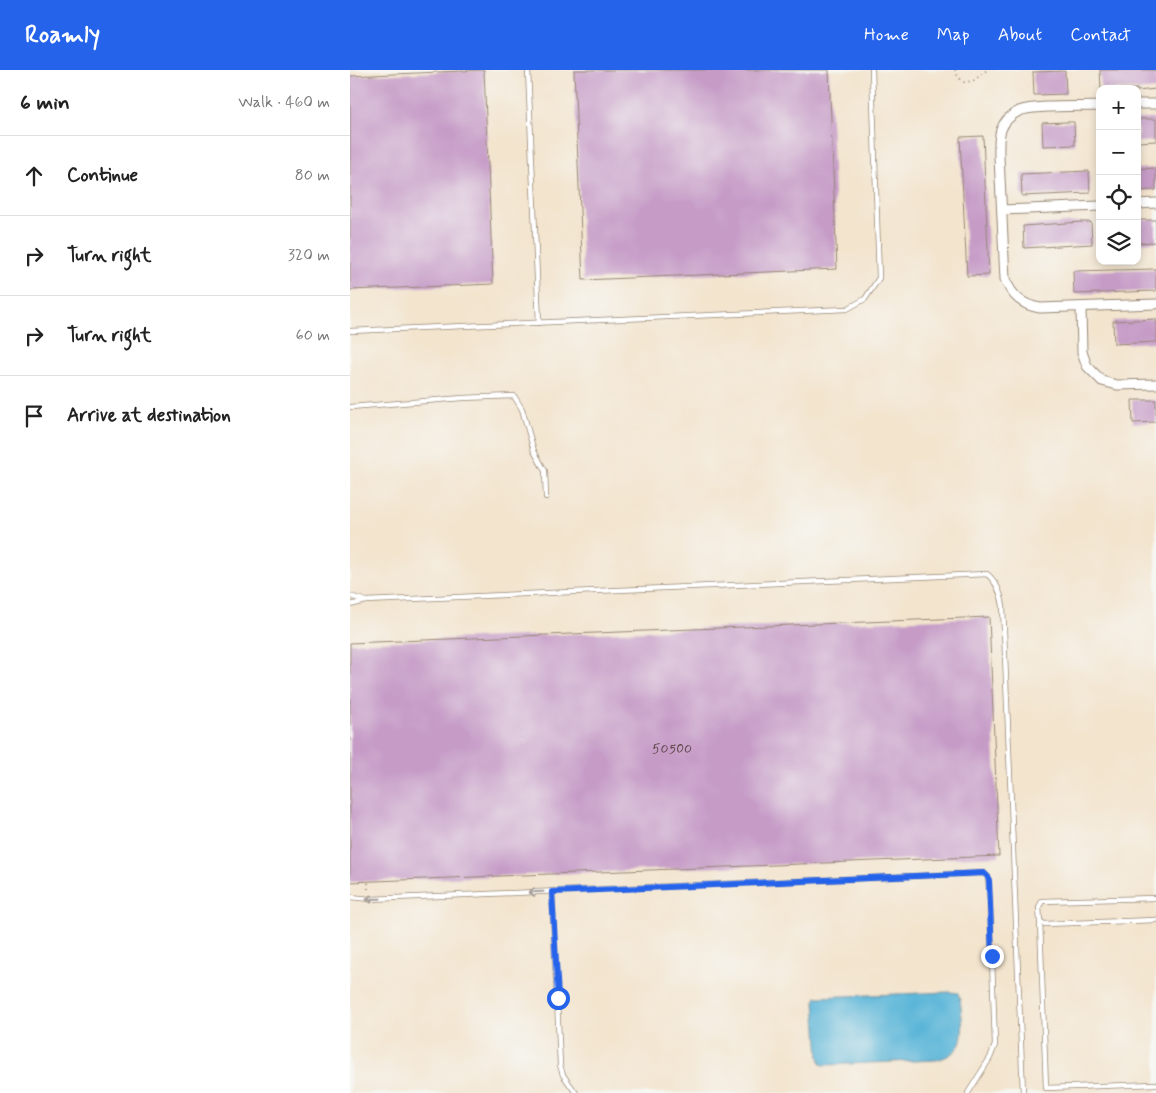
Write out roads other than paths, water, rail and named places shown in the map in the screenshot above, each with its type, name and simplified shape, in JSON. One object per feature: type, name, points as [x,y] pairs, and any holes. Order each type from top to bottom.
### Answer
[{"type":"street","points":[[1141,104],[1156,104]]},
{"type":"street","points":[[1096,106],[1031,108],[1010,116],[1001,130],[999,141],[1004,273],[1011,292],[1024,303],[1040,308],[1156,304]]},
{"type":"street","points":[[1141,204],[1156,203]]},
{"type":"street","points":[[1002,210],[1096,206]]},
{"type":"street","points":[[1081,308],[1082,352],[1087,366],[1102,381],[1117,385],[1156,384]]},
{"type":"lane","points":[[528,70],[539,322]]},
{"type":"lane","points":[[350,331],[847,309],[865,299],[880,278],[872,70]]},
{"type":"lane","points":[[350,407],[514,396],[522,409],[534,450],[545,471],[546,497]]},
{"type":"lane","points":[[350,605],[366,600],[987,574],[994,579],[1003,606],[1023,1093]]},
{"type":"lane","points":[[350,596],[366,600]]},
{"type":"lane","points":[[352,898],[370,899],[552,892],[984,873],[988,877],[990,901],[995,1045],[990,1058],[968,1093]]},
{"type":"lane","points":[[552,892],[560,1065],[563,1075],[576,1093]]},
{"type":"lane","points":[[1156,898],[1042,901],[1038,907],[1046,1088],[1156,1084]]},
{"type":"lane","points":[[1040,921],[1044,924],[1156,920]]},
{"type":"water","points":[[958,993],[962,1025],[959,1045],[951,1054],[936,1060],[821,1064],[815,1002],[817,997]]}]
